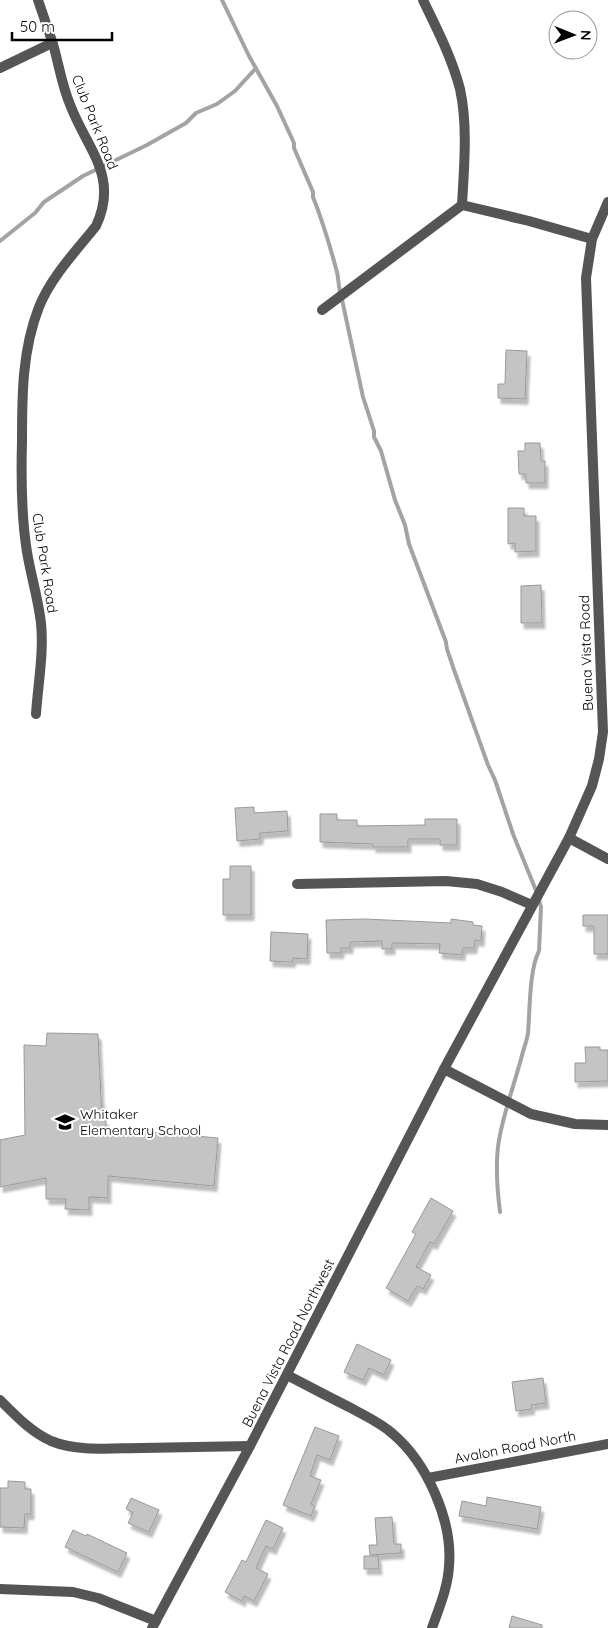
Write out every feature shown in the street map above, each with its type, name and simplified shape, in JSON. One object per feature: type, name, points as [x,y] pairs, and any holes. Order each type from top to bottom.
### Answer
[{"type":"street","name":"Club Park Road","points":[[36,714],[41,655],[41,625],[23,523],[21,480],[22,395],[25,359],[30,335],[40,306],[51,284],[96,226],[101,216],[104,185],[96,156],[70,107],[38,0]]},
{"type":"street","points":[[423,0],[454,67],[460,91],[464,126],[462,205]]},
{"type":"street","points":[[0,68],[52,43]]},
{"type":"street","name":"Buena Vista Road","points":[[444,1069],[569,838],[592,786],[599,759],[603,732],[586,278],[592,239],[608,202]]},
{"type":"street","points":[[462,205],[592,239]]},
{"type":"street","points":[[322,310],[462,205]]},
{"type":"street","points":[[569,838],[608,859]]},
{"type":"street","points":[[298,884],[446,881],[477,884],[532,905]]},
{"type":"street","points":[[444,1069],[531,1114],[575,1124],[608,1125]]},
{"type":"street","name":"Buena Vista Road Northwest","points":[[154,1624],[250,1446],[444,1069]]},
{"type":"street","points":[[287,1375],[375,1421],[392,1433],[406,1446],[428,1478],[446,1523],[449,1566],[443,1598],[432,1628]]},
{"type":"street","points":[[0,1400],[32,1430],[48,1440],[60,1444],[77,1447],[114,1448],[250,1446]]},
{"type":"street","name":"Avalon Road North","points":[[428,1478],[608,1444]]},
{"type":"street","points":[[0,1589],[73,1592],[98,1598],[154,1624]]},
{"type":"building","points":[[506,350],[527,351],[525,399],[498,398],[498,384],[505,384]]},
{"type":"building","points":[[525,443],[540,443],[541,461],[545,461],[545,483],[526,483],[526,474],[519,474],[518,451],[525,451]]},
{"type":"building","points":[[508,508],[524,508],[524,516],[536,516],[536,551],[515,552],[515,543],[508,544]]},
{"type":"building","points":[[541,585],[542,623],[521,623],[521,586]]},
{"type":"building","points":[[254,807],[254,813],[287,811],[288,831],[260,833],[260,839],[237,841],[235,808]]},
{"type":"building","points":[[320,814],[337,814],[337,820],[357,820],[357,826],[425,825],[425,819],[457,819],[457,845],[440,845],[440,839],[408,839],[408,847],[373,847],[373,844],[320,842]]},
{"type":"building","points":[[230,866],[251,866],[251,915],[223,915],[223,879],[230,879]]},
{"type":"building","points":[[583,915],[608,915],[608,954],[594,954],[594,926],[583,926]]},
{"type":"building","points":[[365,919],[451,923],[451,919],[473,922],[473,925],[482,926],[481,941],[475,940],[474,948],[463,948],[462,955],[439,953],[440,944],[392,943],[392,949],[382,949],[382,941],[350,942],[350,948],[341,948],[341,953],[327,953],[326,920]]},
{"type":"building","points":[[271,932],[308,934],[307,959],[293,958],[292,962],[270,961]]},
{"type":"building","name":"Whitaker Elementary School","points":[[47,1033],[98,1034],[102,1120],[106,1120],[106,1128],[218,1138],[214,1186],[108,1176],[108,1198],[89,1197],[89,1210],[65,1209],[66,1199],[46,1199],[46,1178],[0,1187],[0,1140],[25,1135],[24,1045],[46,1046]]},
{"type":"building","points":[[585,1047],[600,1047],[600,1050],[608,1050],[608,1081],[575,1082],[575,1063],[586,1063]]},
{"type":"building","points":[[431,1198],[453,1211],[434,1244],[430,1242],[416,1267],[431,1275],[423,1289],[417,1286],[408,1301],[386,1288],[416,1234],[412,1232]]},
{"type":"building","points":[[357,1344],[391,1360],[384,1375],[369,1368],[363,1380],[344,1372]]},
{"type":"building","points":[[543,1378],[546,1403],[531,1405],[532,1409],[516,1411],[512,1382]]},
{"type":"building","points":[[315,1427],[339,1436],[330,1460],[317,1455],[310,1476],[321,1480],[311,1504],[315,1506],[311,1516],[283,1505]]},
{"type":"building","points":[[8,1481],[25,1482],[25,1489],[31,1489],[31,1514],[25,1514],[24,1528],[0,1527],[0,1488],[8,1488]]},
{"type":"building","points":[[487,1497],[541,1507],[537,1529],[459,1516],[462,1501],[486,1506]]},
{"type":"building","points":[[131,1498],[159,1510],[149,1532],[128,1523],[133,1513],[126,1509]]},
{"type":"building","points":[[392,1517],[394,1544],[401,1544],[401,1553],[370,1555],[369,1545],[377,1545],[375,1518]]},
{"type":"building","points":[[266,1520],[283,1528],[273,1549],[266,1546],[256,1568],[268,1574],[254,1601],[244,1596],[242,1601],[225,1592],[242,1560],[246,1562]]},
{"type":"building","points":[[73,1530],[86,1536],[87,1534],[127,1553],[118,1572],[65,1547]]},
{"type":"building","points":[[364,1556],[378,1556],[379,1569],[364,1569]]},
{"type":"building","points":[[512,1616],[542,1625],[542,1628],[509,1628]]},
{"type":"waterway","points":[[222,0],[249,56],[277,106],[313,192],[337,272],[339,289],[363,397],[374,431],[374,437],[381,451],[395,500],[405,525],[409,544],[446,642],[453,667],[513,834],[537,893]]},
{"type":"waterway","points":[[0,241],[35,213],[44,202],[83,176],[147,145],[186,123],[196,113],[217,104],[235,91],[256,68]]},
{"type":"waterway","points":[[500,1212],[497,1176],[499,1140],[528,1033],[533,969],[539,951],[541,907],[539,900]]},
{"type":"place","name":"Whitaker Elementary School","points":[[65,1122]]}]
